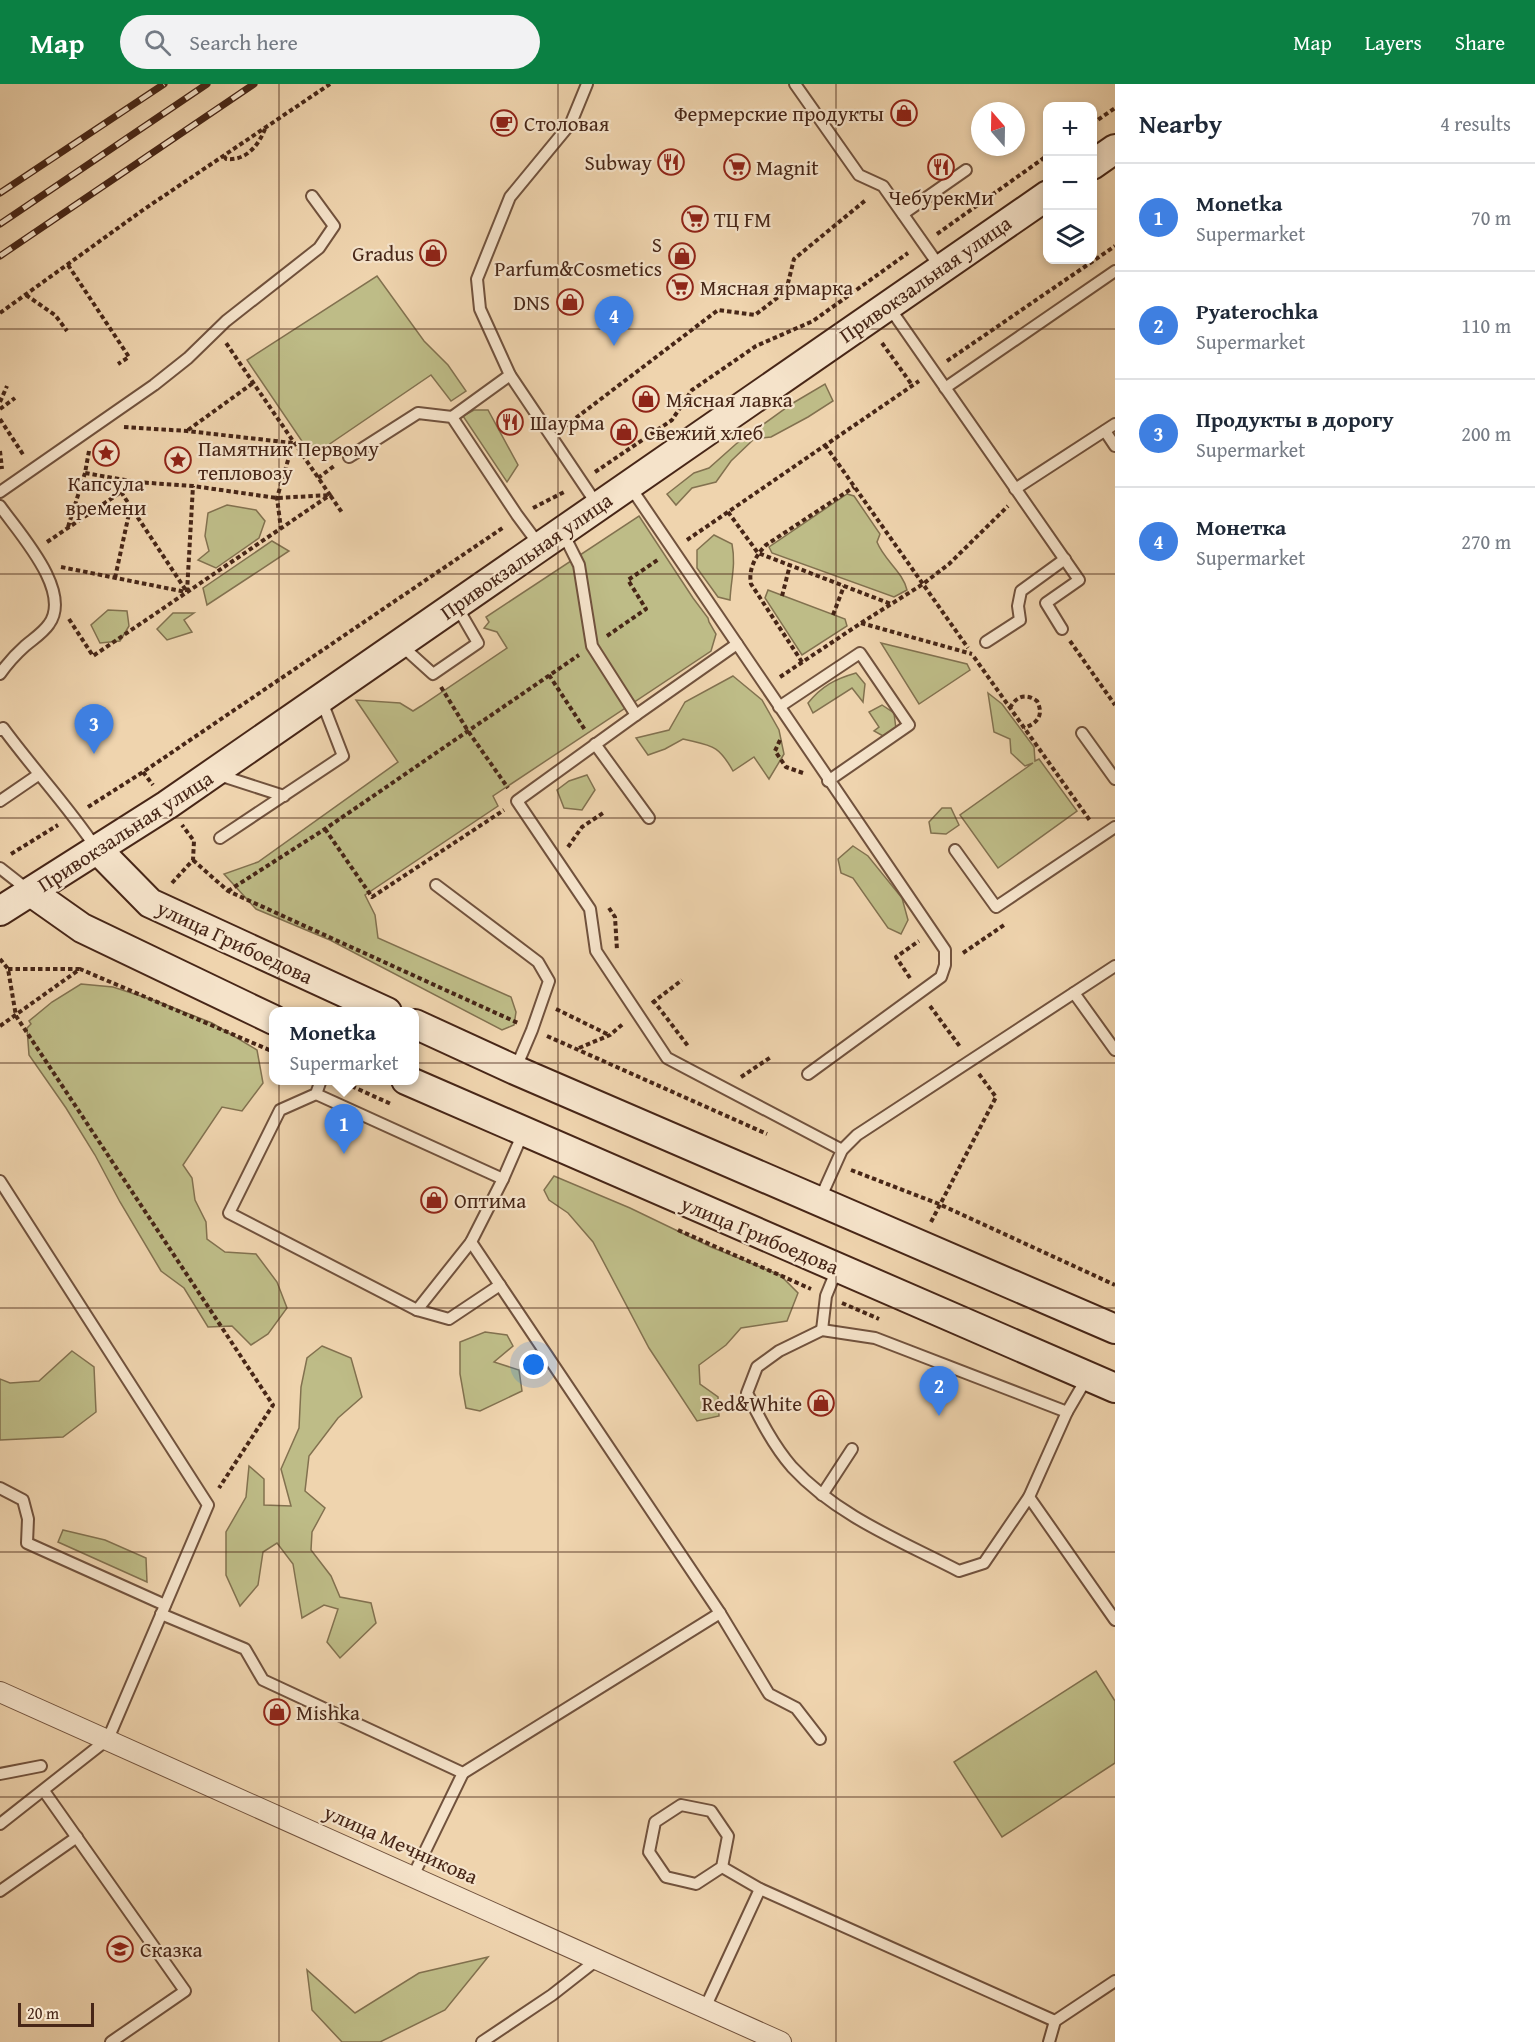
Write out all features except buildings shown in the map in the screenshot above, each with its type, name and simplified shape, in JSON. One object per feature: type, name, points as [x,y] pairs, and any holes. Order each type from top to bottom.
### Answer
[{"type":"main road","points":[[1097,162],[1115,149]]},
{"type":"main road","name":"Привокзальная улица","points":[[0,911],[98,850],[213,773],[1043,198]]},
{"type":"main road","name":"улица Грибоедова","points":[[98,850],[150,903],[378,1007]]},
{"type":"main road","points":[[31,892],[82,928],[269,1018]]},
{"type":"main road","points":[[419,1026],[515,1070],[1115,1329]]},
{"type":"main road","name":"улица Грибоедова","points":[[417,1085],[1115,1388]]},
{"type":"street","name":"улица Мечникова","points":[[0,1692],[781,2042]]},
{"type":"lane","points":[[587,84],[571,123],[510,197],[477,279],[480,309],[510,375],[598,506]]},
{"type":"lane","points":[[795,84],[859,175],[883,186],[940,268]]},
{"type":"lane","points":[[903,214],[966,170]]},
{"type":"lane","points":[[0,492],[154,385],[226,321],[320,248],[334,226],[312,196]]},
{"type":"lane","points":[[945,388],[1115,272]]},
{"type":"lane","points":[[887,305],[1079,580],[1046,603],[1062,629]]},
{"type":"lane","points":[[349,457],[418,413],[452,417],[510,375]]},
{"type":"lane","points":[[452,417],[517,515],[551,539],[579,565],[592,646],[636,714]]},
{"type":"lane","points":[[1017,492],[1115,424]]},
{"type":"lane","points":[[1104,431],[1115,446]]},
{"type":"lane","points":[[629,484],[828,781],[945,950],[945,965],[941,977],[808,1074]]},
{"type":"lane","points":[[0,506],[47,573],[54,591],[54,600],[50,623],[0,674]]},
{"type":"lane","points":[[986,642],[1020,620],[1018,606],[1021,591],[1065,559]]},
{"type":"lane","points":[[399,644],[433,674],[478,643],[456,605]]},
{"type":"lane","points":[[737,644],[517,801],[590,909],[596,951],[667,1058],[842,1150]]},
{"type":"lane","points":[[779,707],[860,653],[909,725],[828,781]]},
{"type":"lane","points":[[220,838],[343,756],[321,699]]},
{"type":"lane","points":[[1,727],[38,775],[74,816],[98,850]]},
{"type":"lane","points":[[1082,733],[1115,778]]},
{"type":"lane","points":[[595,744],[649,818]]},
{"type":"lane","points":[[213,773],[284,796]]},
{"type":"lane","points":[[0,801],[38,775]]},
{"type":"lane","points":[[955,850],[996,907],[1115,827]]},
{"type":"lane","points":[[0,868],[31,892]]},
{"type":"lane","points":[[436,885],[538,962],[549,981],[515,1070]]},
{"type":"lane","points":[[819,1200],[842,1150],[857,1135],[1115,966]]},
{"type":"lane","points":[[1074,993],[1115,1050]]},
{"type":"lane","points":[[319,1085],[316,1094],[280,1110],[229,1213],[417,1310],[449,1319],[500,1285]]},
{"type":"lane","points":[[316,1094],[503,1179]]},
{"type":"lane","points":[[417,1310],[471,1242],[524,1133]]},
{"type":"lane","points":[[0,1181],[208,1505],[108,1739],[0,1824]]},
{"type":"lane","points":[[471,1242],[720,1612],[769,1694],[796,1708],[820,1740]]},
{"type":"lane","points":[[822,1330],[826,1296],[837,1269]]},
{"type":"lane","points":[[1067,1412],[874,1338],[822,1330],[779,1351],[757,1367],[747,1393],[767,1433],[792,1467],[822,1495],[843,1510],[959,1572],[984,1563],[1029,1497],[1067,1412],[1088,1376]]},
{"type":"lane","points":[[822,1495],[852,1449]]},
{"type":"lane","points":[[0,1488],[23,1500],[28,1519],[27,1543],[245,1649],[263,1680],[463,1773]]},
{"type":"lane","points":[[1029,1497],[1115,1620]]},
{"type":"lane","points":[[414,1876],[463,1773],[720,1612]]},
{"type":"lane","points":[[0,1774],[41,1766]]},
{"type":"lane","points":[[44,1791],[185,1991],[111,2042]]},
{"type":"lane","points":[[681,1804],[711,1811],[728,1836],[722,1866],[696,1884],[666,1877],[649,1852],[655,1822],[681,1804]]},
{"type":"lane","points":[[0,1891],[77,1838]]},
{"type":"lane","points":[[722,1866],[760,1889],[1055,2021]]},
{"type":"lane","points":[[705,2008],[760,1889]]},
{"type":"lane","points":[[482,2042],[552,1995],[598,1959]]},
{"type":"lane","points":[[1049,2042],[1055,2021],[1115,1981]]},
{"type":"path","points":[[0,313],[143,210],[330,84]]},
{"type":"path","points":[[1097,121],[1115,108]]},
{"type":"path","points":[[224,156],[226,159],[235,160],[249,153],[260,141],[265,128]]},
{"type":"path","points":[[551,437],[718,310],[755,315],[786,291],[794,259],[883,186]]},
{"type":"path","points":[[68,265],[129,357],[118,364]]},
{"type":"path","points":[[26,295],[55,315],[67,331]]},
{"type":"path","points":[[218,330],[343,514]]},
{"type":"path","points":[[187,431],[253,383]]},
{"type":"path","points":[[0,402],[7,386]]},
{"type":"path","points":[[0,409],[15,398]]},
{"type":"path","points":[[0,419],[32,469]]},
{"type":"path","points":[[68,528],[85,473],[94,425],[187,431],[293,443]]},
{"type":"path","points":[[281,529],[277,498],[293,443]]},
{"type":"path","points":[[85,473],[136,482],[193,486],[277,498],[330,495]]},
{"type":"path","points":[[44,545],[136,482]]},
{"type":"path","points":[[187,592],[193,486]]},
{"type":"path","points":[[802,662],[751,584],[749,575],[758,553],[766,544],[854,487]]},
{"type":"path","points":[[121,492],[130,509],[187,592]]},
{"type":"path","points":[[765,687],[923,584],[949,564],[1017,492]]},
{"type":"path","points":[[64,611],[93,656],[330,495]]},
{"type":"path","points":[[115,578],[130,509]]},
{"type":"path","points":[[728,512],[758,553],[891,604]]},
{"type":"path","points":[[782,596],[790,565]]},
{"type":"path","points":[[54,566],[187,592]]},
{"type":"path","points":[[833,615],[844,586]]},
{"type":"path","points":[[861,623],[972,654]]},
{"type":"path","points":[[1062,629],[1115,705]]},
{"type":"path","points":[[324,829],[372,897],[517,801],[468,731],[433,674]]},
{"type":"path","points":[[549,675],[595,744]]},
{"type":"path","points":[[1010,708],[1018,697],[1025,696],[1037,701],[1041,708],[1038,721],[1024,728]]},
{"type":"path","points":[[784,730],[775,751],[786,767],[811,775]]},
{"type":"path","points":[[568,848],[582,827],[603,813]]},
{"type":"path","points":[[193,860],[228,891],[532,1030],[770,1135]]},
{"type":"path","points":[[608,907],[615,917],[617,951]]},
{"type":"path","points":[[920,1245],[939,1204],[996,1097],[896,957],[923,938]]},
{"type":"path","points":[[0,959],[8,969],[16,1016],[273,1405],[208,1505]]},
{"type":"path","points":[[8,969],[80,969],[269,1050]]},
{"type":"path","points":[[0,1026],[80,969]]},
{"type":"path","points":[[578,1049],[610,1035],[682,980]]},
{"type":"path","points":[[648,993],[686,1046],[696,1051]]},
{"type":"path","points":[[542,1003],[610,1035]]},
{"type":"path","points":[[733,1072],[742,1078],[771,1057]]},
{"type":"path","points":[[834,1164],[939,1204],[1115,1285]]},
{"type":"shaded area","points":[[377,276],[424,341],[448,365],[466,391],[451,401],[431,375],[312,456],[247,360]]},
{"type":"shaded area","points":[[825,384],[833,401],[771,437],[754,439],[731,461],[716,482],[692,488],[676,505],[667,494],[694,473],[709,468],[736,444],[793,403]]},
{"type":"shaded area","points":[[474,410],[488,410],[518,465],[507,482],[463,416]]},
{"type":"shaded area","points":[[847,494],[854,496],[880,534],[877,542],[880,548],[905,584],[907,590],[894,597],[772,553],[769,547]]},
{"type":"shaded area","points":[[227,505],[256,510],[265,521],[259,538],[216,568],[198,560],[209,551],[205,536],[208,513]]},
{"type":"shaded area","points":[[639,516],[708,618],[716,634],[711,651],[493,796],[498,806],[365,895],[375,915],[378,938],[511,997],[516,1012],[514,1025],[502,1030],[330,940],[256,909],[224,874],[258,862],[398,762],[356,700],[400,703],[413,711],[421,706],[507,648],[497,632],[484,628],[489,622],[486,617]]},
{"type":"shaded area","points":[[714,535],[732,544],[730,600],[718,597],[697,568],[697,550]]},
{"type":"shaded area","points":[[272,541],[289,551],[207,605],[203,588]]},
{"type":"shaded area","points":[[768,590],[845,619],[847,626],[802,655],[765,598]]},
{"type":"shaded area","points":[[108,610],[127,611],[129,626],[120,641],[100,643],[91,625]]},
{"type":"shaded area","points":[[173,613],[194,613],[184,620],[192,632],[167,640],[157,629]]},
{"type":"shaded area","points":[[881,643],[967,664],[970,670],[919,704]]},
{"type":"shaded area","points":[[856,673],[865,684],[863,702],[852,688],[813,713],[808,703],[818,692],[835,681]]},
{"type":"shaded area","points":[[733,676],[762,700],[779,730],[784,754],[769,779],[754,757],[733,771],[718,751],[701,743],[683,739],[648,755],[636,738],[669,730],[685,702]]},
{"type":"shaded area","points":[[988,693],[1002,704],[1034,747],[1035,761],[1039,759],[1077,811],[998,868],[960,815],[1033,763],[1025,766],[1011,753],[1010,739],[994,732]]},
{"type":"shaded area","points":[[882,705],[894,713],[896,729],[885,737],[874,731],[879,727],[869,712]]},
{"type":"shaded area","points":[[587,775],[595,790],[582,810],[564,808],[557,790],[569,781]]},
{"type":"shaded area","points":[[942,808],[951,808],[959,825],[946,834],[931,833],[929,822]]},
{"type":"shaded area","points":[[853,846],[868,856],[902,898],[908,920],[901,934],[888,928],[853,878],[841,873],[838,859]]},
{"type":"shaded area","points":[[81,984],[113,987],[159,1002],[212,1023],[257,1050],[263,1083],[242,1111],[222,1107],[183,1165],[192,1178],[195,1200],[206,1222],[207,1239],[225,1252],[256,1254],[277,1282],[287,1308],[268,1334],[251,1345],[232,1326],[208,1327],[184,1288],[161,1271],[95,1155],[29,1055],[27,1028],[31,1024],[29,1021],[52,1002]]},
{"type":"shaded area","points":[[554,1176],[630,1208],[711,1247],[780,1275],[798,1293],[787,1321],[741,1328],[726,1345],[699,1365],[700,1384],[718,1397],[719,1416],[697,1421],[649,1348],[593,1242],[568,1213],[549,1200],[544,1190]]},
{"type":"shaded area","points":[[485,1332],[507,1335],[513,1346],[494,1362],[519,1370],[522,1391],[480,1411],[466,1408],[460,1374],[460,1342]]},
{"type":"shaded area","points":[[322,1346],[351,1358],[362,1397],[338,1418],[309,1456],[305,1491],[325,1508],[312,1532],[311,1550],[331,1576],[340,1597],[371,1603],[376,1623],[340,1658],[327,1642],[338,1609],[324,1605],[302,1618],[293,1564],[277,1543],[263,1552],[258,1585],[240,1606],[226,1575],[226,1532],[246,1497],[249,1466],[264,1479],[264,1505],[291,1506],[281,1469],[299,1428],[301,1387],[307,1358]]},
{"type":"shaded area","points":[[72,1351],[94,1367],[96,1412],[63,1437],[0,1440],[0,1379],[10,1383],[39,1381]]},
{"type":"shaded area","points":[[63,1530],[105,1540],[146,1558],[147,1582],[58,1542]]},
{"type":"shaded area","points":[[1096,1671],[1115,1701],[1115,1763],[1002,1837],[954,1762]]},
{"type":"shaded area","points":[[488,1957],[445,2010],[380,2042],[342,2042],[312,2010],[307,1970],[355,2013],[419,1973]]},
{"type":"railway","points":[[0,193],[164,84]]},
{"type":"railway","points":[[0,224],[207,84]]},
{"type":"railway","points":[[0,256],[254,84]]},
{"type":"place","name":"Фермерские продукты","points":[[904,113]]},
{"type":"place","name":"Столовая","points":[[504,123]]},
{"type":"place","name":"Subway","points":[[671,162]]},
{"type":"place","name":"Magnit","points":[[737,167]]},
{"type":"place","name":"ЧебурекМи","points":[[941,167]]},
{"type":"place","name":"ТЦ FM","points":[[695,219]]},
{"type":"place","name":"Gradus","points":[[433,253]]},
{"type":"place","name":"S Parfum&Cosmetics","points":[[682,256]]},
{"type":"place","name":"Мясная ярмарка","points":[[680,287]]},
{"type":"place","name":"DNS","points":[[570,302]]},
{"type":"place","name":"Монетка","points":[[614,346]]},
{"type":"place","name":"Мясная лавка","points":[[646,399]]},
{"type":"place","name":"Шаурма","points":[[510,422]]},
{"type":"place","name":"Свежий хлеб","points":[[624,432]]},
{"type":"place","name":"Капсула времени","points":[[106,453]]},
{"type":"place","name":"Памятник Первому тепловозу","points":[[178,460]]},
{"type":"place","name":"Продукты в дорогу","points":[[94,754]]},
{"type":"place","name":"Monetka","points":[[344,1154]]},
{"type":"place","name":"Оптима","points":[[434,1200]]},
{"type":"place","name":"Red&White","points":[[821,1403]]},
{"type":"place","name":"Pyaterochka","points":[[939,1416]]},
{"type":"place","name":"Mishka","points":[[277,1712]]},
{"type":"place","name":"Сказка","points":[[120,1949]]}]
